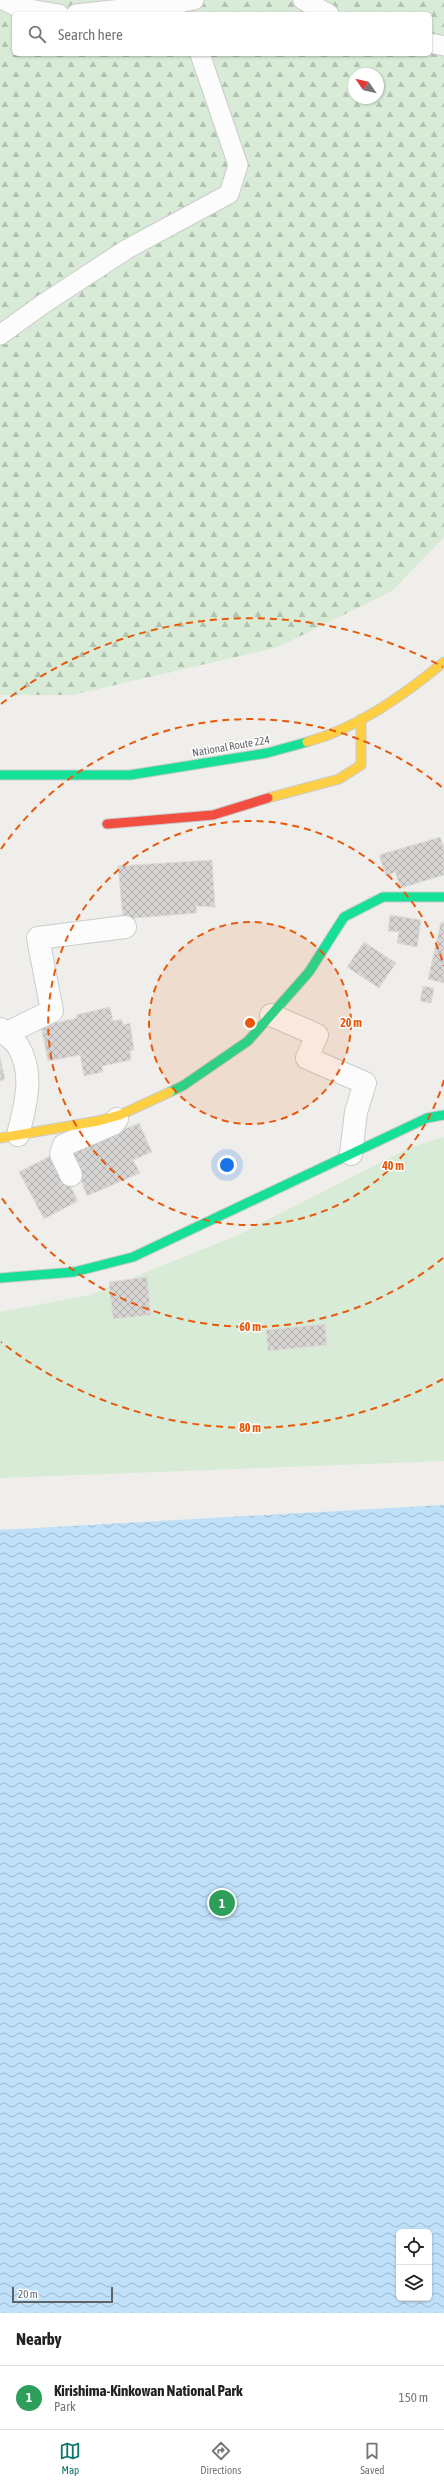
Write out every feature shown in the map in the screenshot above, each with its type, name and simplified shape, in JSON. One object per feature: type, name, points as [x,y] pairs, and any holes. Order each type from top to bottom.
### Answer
[{"type":"main road","name":"National Route 224","points":[[0,775],[130,775],[267,753],[321,738],[361,719],[406,693],[444,662]]},
{"type":"main road","points":[[107,824],[213,815],[259,800],[339,779],[361,765],[361,719]]},
{"type":"main road","points":[[9,1137],[120,1115],[184,1085],[248,1041],[309,972],[344,917],[383,897],[444,897]]},
{"type":"main road","points":[[0,1278],[74,1272],[133,1257],[427,1118],[444,1115]]},
{"type":"street","points":[[9,1137],[26,1103],[28,1069],[18,1045],[3,1032],[52,1011],[38,938],[125,927]]},
{"type":"street","points":[[271,1015],[317,1035],[307,1058],[365,1083],[356,1112],[351,1154]]},
{"type":"street","points":[[71,1175],[61,1154],[64,1145],[113,1124],[120,1115]]},
{"type":"lane","points":[[4,0],[17,7],[47,12]]},
{"type":"lane","points":[[97,12],[161,6],[194,0]]},
{"type":"lane","points":[[303,0],[325,12]]},
{"type":"lane","points":[[432,43],[444,46]]},
{"type":"lane","points":[[0,335],[43,304],[127,249],[229,194],[238,165],[201,56]]},
{"type":"green space","points":[[0,0],[444,0],[444,537],[392,591],[278,647],[72,695],[0,695]]},
{"type":"green space","points":[[444,1137],[444,1461],[0,1478],[0,1312],[90,1295],[238,1235],[409,1148]]},
{"type":"water","points":[[444,1505],[444,2313],[0,2313],[0,1530]]},
{"type":"building","points":[[440,837],[444,848],[444,875],[401,888],[395,872],[386,876],[379,855]]},
{"type":"building","points":[[212,860],[215,907],[196,906],[197,913],[123,919],[118,866]]},
{"type":"building","points":[[390,915],[421,920],[417,947],[397,943],[399,932],[388,931]]},
{"type":"building","points":[[441,922],[444,923],[444,983],[428,979]]},
{"type":"building","points":[[364,942],[396,963],[379,988],[347,967]]},
{"type":"building","points":[[423,986],[434,988],[431,1003],[420,1001]]},
{"type":"building","points":[[110,1007],[113,1021],[122,1019],[123,1025],[130,1023],[134,1050],[130,1051],[131,1060],[102,1066],[103,1072],[84,1076],[80,1055],[48,1061],[41,1026],[77,1018],[76,1015]]},
{"type":"building","points":[[0,1057],[5,1079],[0,1081]]},
{"type":"building","points":[[139,1123],[152,1152],[133,1160],[140,1173],[87,1196],[70,1152]]},
{"type":"building","points":[[54,1154],[78,1201],[44,1219],[19,1172]]},
{"type":"building","points":[[147,1277],[151,1315],[113,1319],[109,1282]]},
{"type":"building","points":[[325,1324],[327,1345],[268,1351],[266,1330]]},
{"type":"traffic: fast","points":[[0,775],[130,775],[267,753],[307,742]]},
{"type":"traffic: fast","points":[[170,1092],[184,1085],[248,1041],[309,972],[344,917],[383,897],[444,897]]},
{"type":"traffic: fast","points":[[0,1278],[74,1272],[133,1257],[427,1118],[444,1115]]},
{"type":"traffic: slow","points":[[307,742],[344,728],[380,709],[444,662]]},
{"type":"traffic: slow","points":[[268,798],[339,779],[361,765],[361,719]]},
{"type":"traffic: slow","points":[[0,1138],[98,1121],[120,1115],[170,1092]]},
{"type":"traffic: jam","points":[[107,824],[213,815],[268,798]]},
{"type":"place","name":"Kirishima-Kinkowan National Park","points":[[222,1903]]}]
